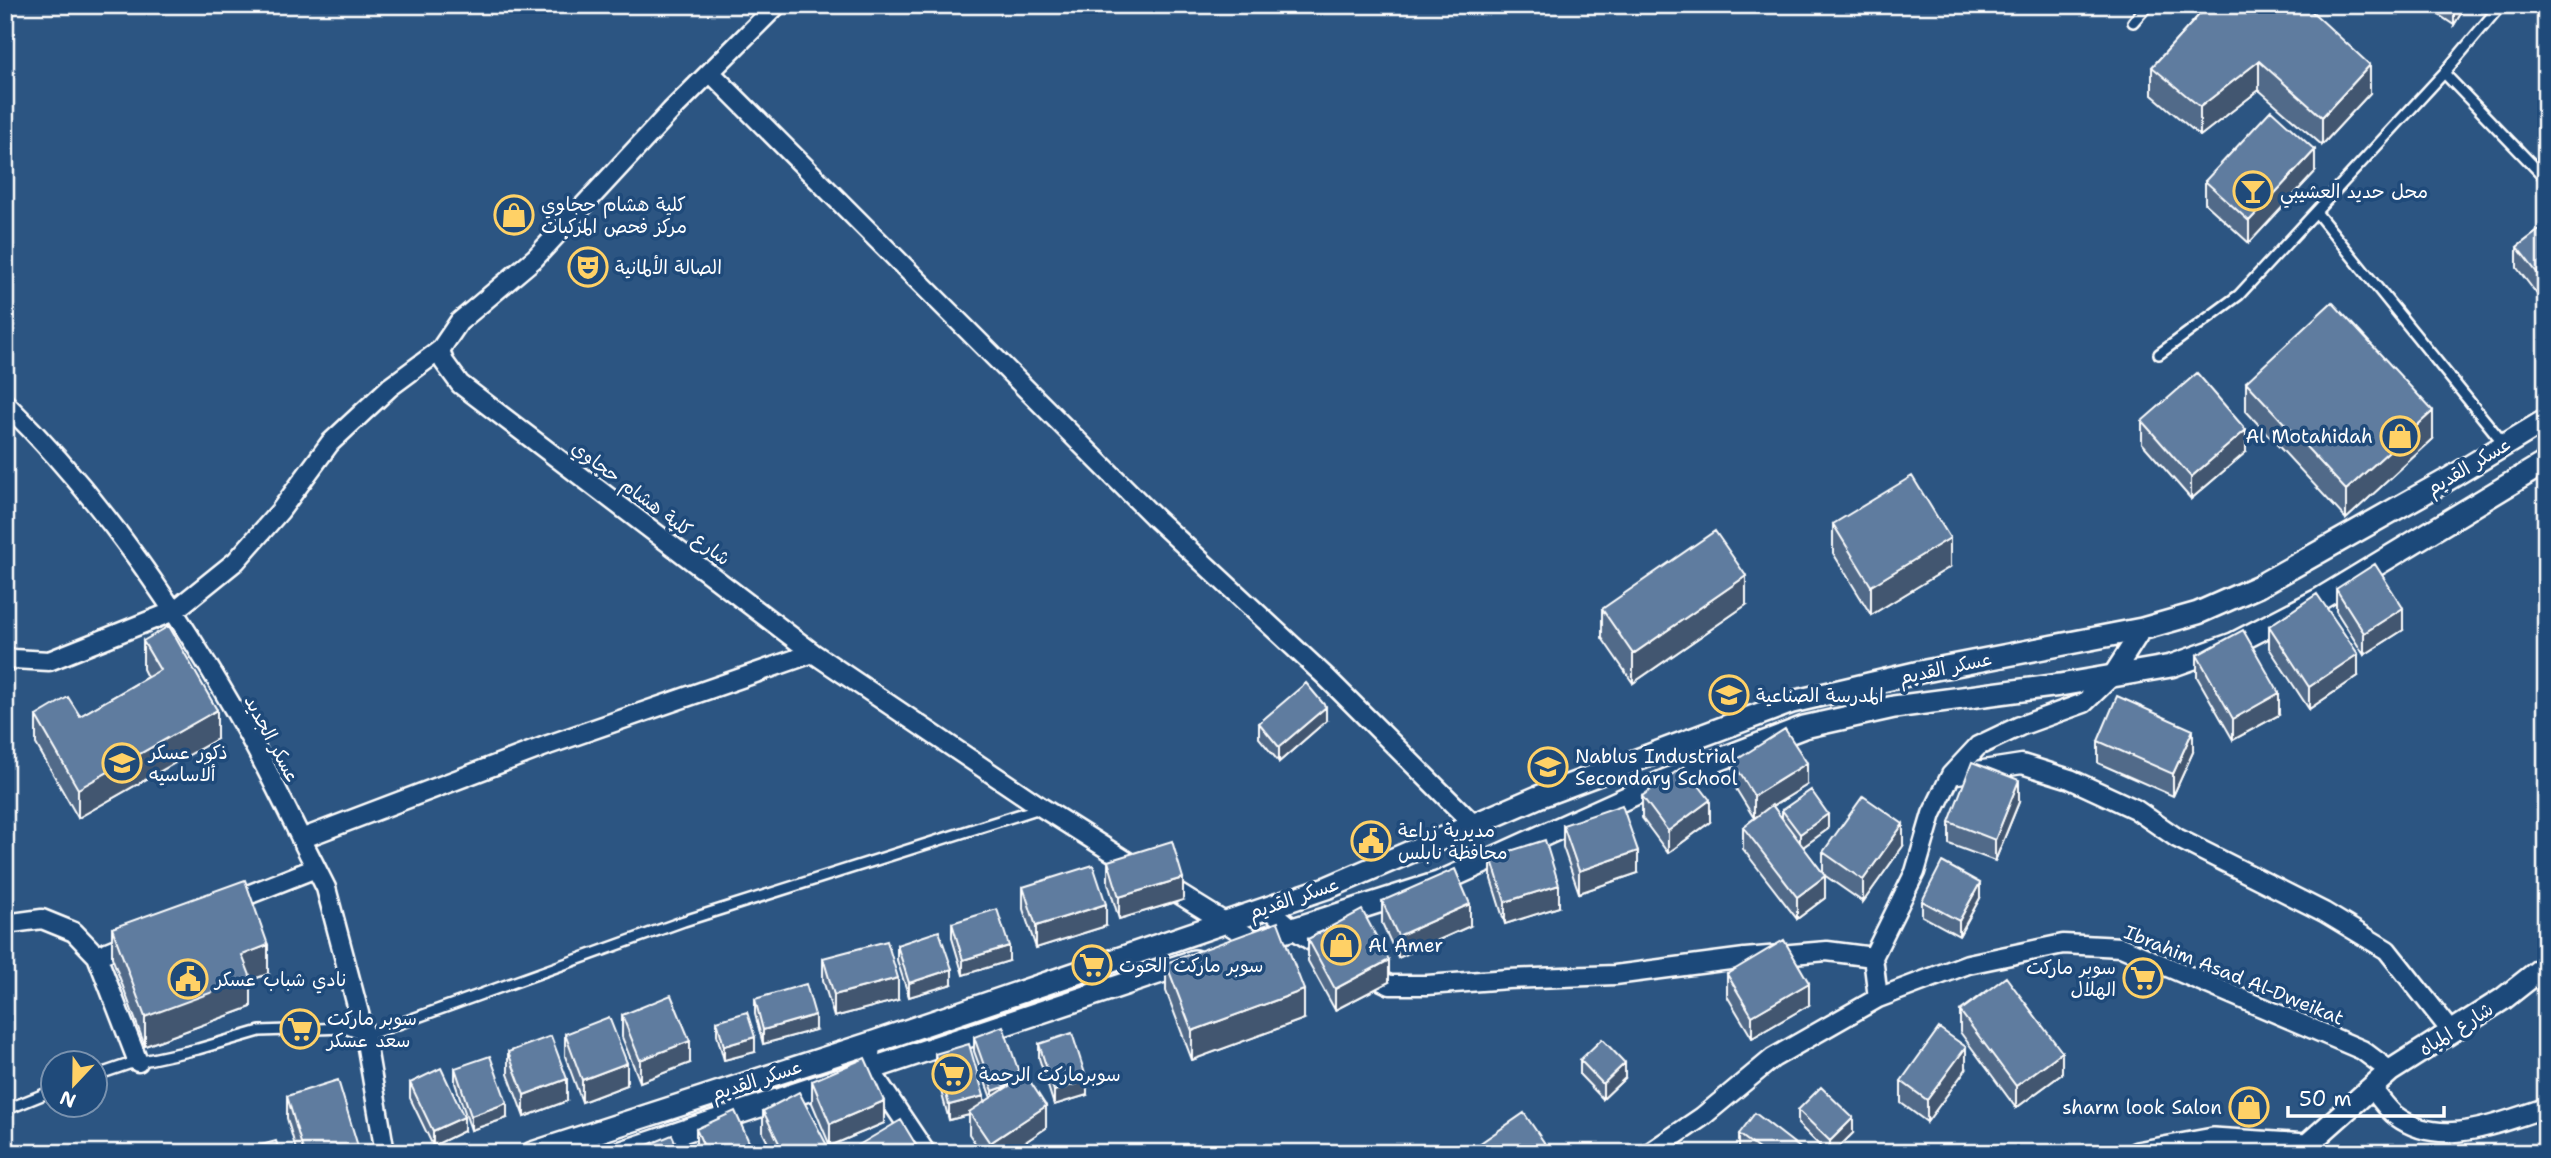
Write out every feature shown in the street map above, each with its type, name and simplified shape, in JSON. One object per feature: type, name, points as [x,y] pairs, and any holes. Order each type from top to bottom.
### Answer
[{"type":"street","points":[[5,656],[48,661],[174,611],[236,561],[280,511],[330,443],[390,387],[440,350],[459,322],[535,258],[671,111],[777,5]]},
{"type":"street","points":[[710,72],[1153,516],[1326,677],[1474,825]]},
{"type":"street","name":"شارع كلية هشام حجاوي","points":[[440,350],[444,362],[460,384],[813,653],[1041,807],[1255,941]]},
{"type":"street","name":"عسكر الجديد","points":[[5,403],[32,429],[111,522],[174,611],[248,735],[326,887],[365,1036],[384,1153]]},
{"type":"street","name":"عسكر القديم","points":[[532,1153],[871,1043],[1329,887],[1538,797],[1792,702],[1920,672],[2142,629],[2198,613],[2259,586],[2546,419]]},
{"type":"street","name":"عسكر القديم","points":[[619,1153],[869,1068],[1438,883],[1666,780],[1804,727],[1894,707],[2171,666],[2233,644],[2320,599],[2546,462]]},
{"type":"street","points":[[1878,998],[1873,957],[1914,872],[1932,814],[1951,775],[1978,746],[2020,726],[2084,703],[2112,676],[2142,629]]},
{"type":"street","points":[[301,839],[548,745],[813,653]]},
{"type":"street","points":[[1951,775],[2022,764],[2070,779],[2135,809],[2177,838],[2325,912],[2387,950],[2451,1031]]},
{"type":"street","points":[[213,909],[316,868]]},
{"type":"street","points":[[1267,907],[1293,929],[1349,965],[1390,985],[1615,975],[1745,958],[1827,951],[1873,957]]},
{"type":"street","points":[[5,924],[42,919],[74,932],[97,956],[138,1062]]},
{"type":"street","points":[[97,956],[149,935]]},
{"type":"street","name":"Ibrahim Asad Al-Dweikat","points":[[1649,1153],[1702,1117],[1773,1058],[1878,998],[1968,964],[2063,944],[2121,947],[2362,1050],[2390,1071]]},
{"type":"street","name":"شارع المياه","points":[[2137,1153],[2213,1139],[2310,1149],[2390,1071],[2503,999],[2546,965]]},
{"type":"street","points":[[871,1043],[869,1068],[926,1153]]},
{"type":"street","points":[[2371,1088],[2396,1116],[2421,1128],[2441,1133],[2466,1132],[2546,1108]]},
{"type":"lane","points":[[2159,354],[2239,295],[2444,73],[2501,5]]},
{"type":"lane","points":[[2133,22],[2144,7]]},
{"type":"lane","points":[[2444,73],[2546,180]]},
{"type":"lane","points":[[2316,212],[2505,444]]},
{"type":"lane","points":[[108,1072],[260,1031],[345,1028],[365,1036],[684,920],[1041,807]]},
{"type":"lane","points":[[5,1110],[38,1097]]},
{"type":"building","points":[[2208,5],[2305,5],[2370,65],[2322,117],[2259,61],[2200,107],[2152,67]]},
{"type":"building","points":[[2271,110],[2315,150],[2249,221],[2205,181]]},
{"type":"building","points":[[2546,225],[2546,284],[2517,247]]},
{"type":"building","points":[[2332,302],[2433,411],[2346,490],[2246,382]]},
{"type":"building","points":[[2197,373],[2246,430],[2191,477],[2142,421]]},
{"type":"building","points":[[1912,476],[1950,538],[1871,586],[1833,524]]},
{"type":"building","points":[[1715,531],[1746,576],[1633,654],[1602,609]]},
{"type":"building","points":[[2375,564],[2403,608],[2364,633],[2336,589]]},
{"type":"building","points":[[2317,594],[2358,654],[2309,687],[2269,626]]},
{"type":"building","points":[[169,626],[217,710],[78,789],[36,716],[68,697],[80,716],[160,670],[143,641]]},
{"type":"building","points":[[2243,630],[2279,693],[2233,719],[2197,655]]},
{"type":"building","points":[[1306,683],[1326,707],[1279,747],[1259,723]]},
{"type":"building","points":[[2117,696],[2193,730],[2173,774],[2098,741]]},
{"type":"building","points":[[1785,729],[1807,763],[1754,796],[1733,762]]},
{"type":"building","points":[[1972,762],[2019,780],[1995,840],[1949,822]]},
{"type":"building","points":[[1684,766],[1710,800],[1668,831],[1642,796]]},
{"type":"building","points":[[1811,790],[1828,814],[1800,834],[1782,810]]},
{"type":"building","points":[[1863,796],[1903,824],[1863,880],[1823,852]]},
{"type":"building","points":[[1622,805],[1638,851],[1579,871],[1563,825]]},
{"type":"building","points":[[1772,805],[1825,876],[1797,897],[1743,827]]},
{"type":"building","points":[[1545,840],[1559,885],[1505,902],[1491,857]]},
{"type":"building","points":[[1172,841],[1183,878],[1119,897],[1108,861]]},
{"type":"building","points":[[1942,862],[1980,883],[1959,921],[1922,901]]},
{"type":"building","points":[[1093,865],[1106,904],[1036,926],[1023,887]]},
{"type":"building","points":[[1455,869],[1470,904],[1398,936],[1382,901]]},
{"type":"building","name":"نادي شباب عسكر","points":[[245,880],[268,945],[242,955],[251,978],[145,1017],[112,928]]},
{"type":"building","points":[[997,909],[1009,946],[963,960],[952,923]]},
{"type":"building","points":[[1362,910],[1389,960],[1335,989],[1308,939]]},
{"type":"building","points":[[1278,922],[1304,990],[1192,1031],[1166,963]]},
{"type":"building","points":[[939,931],[952,969],[909,983],[897,945]]},
{"type":"building","points":[[1784,940],[1809,983],[1752,1016],[1727,974]]},
{"type":"building","points":[[887,941],[898,978],[834,995],[823,958]]},
{"type":"building","points":[[2006,977],[2062,1052],[2016,1086],[1960,1011]]},
{"type":"building","points":[[806,984],[815,1015],[763,1030],[755,999]]},
{"type":"building","points":[[671,995],[690,1041],[640,1060],[622,1015]]},
{"type":"building","points":[[747,1012],[755,1037],[724,1046],[717,1021]]},
{"type":"building","points":[[609,1017],[627,1063],[582,1080],[565,1034]]},
{"type":"building","points":[[1003,1026],[1021,1078],[993,1091],[974,1037]]},
{"type":"building","points":[[1939,1028],[1966,1047],[1927,1100],[1901,1081]]},
{"type":"building","points":[[1072,1033],[1087,1080],[1054,1091],[1039,1044]]},
{"type":"building","points":[[551,1036],[567,1079],[524,1095],[508,1052]]},
{"type":"building","points":[[1602,1039],[1625,1063],[1603,1084],[1580,1060]]},
{"type":"building","points":[[969,1044],[984,1096],[949,1105],[935,1054]]},
{"type":"building","points":[[490,1056],[507,1103],[471,1116],[455,1068]]},
{"type":"building","points":[[865,1058],[884,1101],[830,1124],[812,1081]]},
{"type":"building","points":[[441,1068],[464,1117],[433,1131],[410,1083]]},
{"type":"building","points":[[1026,1075],[1046,1106],[990,1143],[969,1112]]},
{"type":"building","points":[[338,1080],[360,1153],[304,1153],[287,1096]]},
{"type":"building","points":[[1821,1087],[1853,1118],[1830,1141],[1798,1110]]},
{"type":"building","points":[[799,1092],[831,1153],[784,1153],[763,1111]]},
{"type":"building","points":[[735,1111],[754,1153],[707,1153],[696,1129]]},
{"type":"building","points":[[1524,1113],[1550,1151],[1466,1153]]},
{"type":"building","points":[[1755,1113],[1803,1150],[1800,1153],[1764,1153],[1739,1134]]},
{"type":"building","points":[[901,1120],[921,1153],[861,1153],[857,1146]]},
{"type":"building","points":[[672,1135],[680,1153],[633,1151]]},
{"type":"building","points":[[276,1141],[280,1153],[243,1153],[243,1150]]},
{"type":"place","name":"محل حديد العشيبي","points":[[2253,191]]},
{"type":"place","name":"كلية هشام حجاوي مركز فحص المركبات","points":[[514,215]]},
{"type":"place","name":"الصالة الألمانية","points":[[588,267]]},
{"type":"place","name":"Al Motahidah","points":[[2400,436]]},
{"type":"place","name":"المدرسة الصناعية","points":[[1729,695]]},
{"type":"place","name":"ذكور عسكر ألاساسيه","points":[[122,763]]},
{"type":"place","name":"Nablus Industrial Secondary School","points":[[1548,767]]},
{"type":"place","name":"مديرية زراعة محافظة نابلس","points":[[1371,841]]},
{"type":"place","name":"Al Amer","points":[[1341,945]]},
{"type":"place","name":"سوبر ماركت الحوت","points":[[1092,965]]},
{"type":"place","name":"سوبر ماركت الهلال","points":[[2143,978]]},
{"type":"place","name":"نادي شباب عسكر","points":[[188,979]]},
{"type":"place","name":"سوبر ماركت سعد عسكر","points":[[300,1029]]},
{"type":"place","name":"سوبرماركت الرحمة","points":[[952,1074]]},
{"type":"place","name":"sharm look Salon","points":[[2249,1107]]}]
